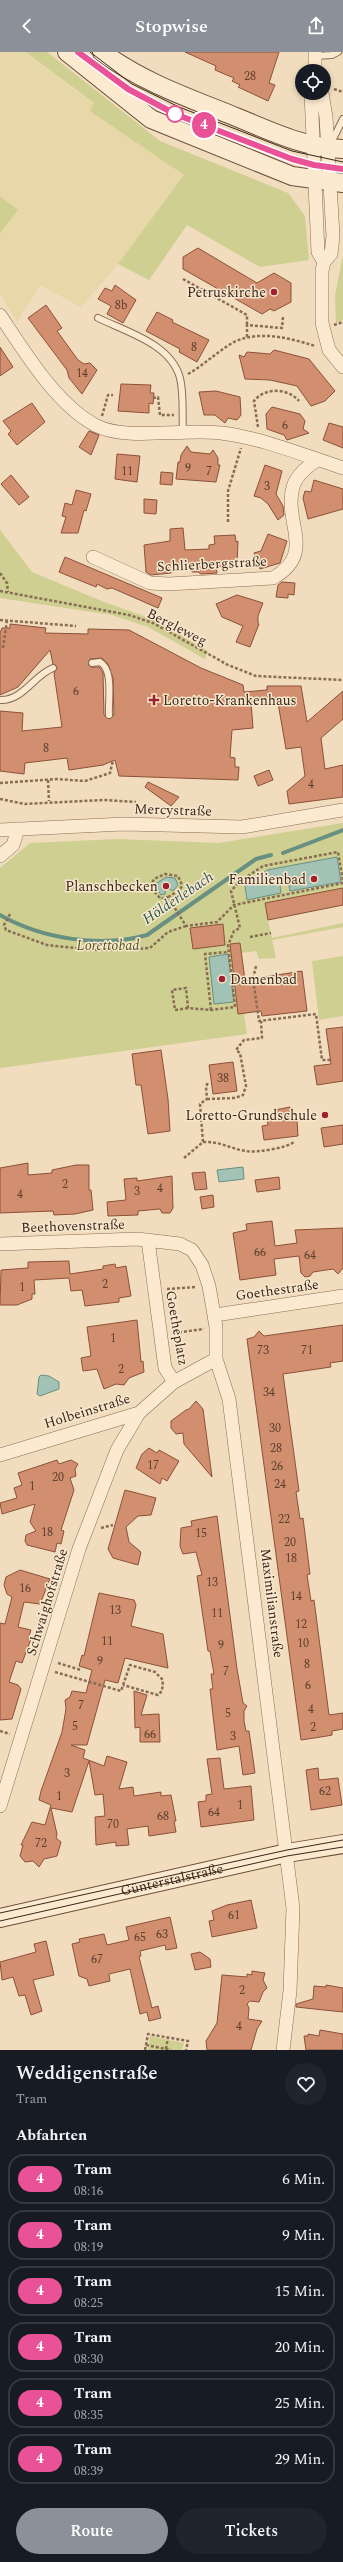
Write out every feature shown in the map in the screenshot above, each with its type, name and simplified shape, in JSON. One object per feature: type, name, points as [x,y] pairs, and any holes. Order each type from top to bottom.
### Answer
[{"type":"main road","points":[[67,52],[151,119],[279,171],[329,182]]},
{"type":"main road","points":[[102,52],[144,80],[328,148]]},
{"type":"main road","name":"Günterstalstraße","points":[[0,1918],[287,1853],[343,1844]]},
{"type":"street","points":[[314,64],[315,54]]},
{"type":"street","points":[[313,100],[328,148]]},
{"type":"street","points":[[323,100],[328,148],[333,236],[331,254],[324,262],[320,301],[323,330],[329,350],[343,368]]},
{"type":"street","points":[[0,315],[26,354],[52,386],[78,414],[97,426],[111,431],[136,433],[183,431],[223,433],[343,468]]},
{"type":"street","name":"Schlierbergstraße","points":[[93,557],[150,583],[169,584],[273,578],[284,572],[295,558],[297,545],[292,505],[293,486],[305,469],[317,460]]},
{"type":"street","name":"Mercystraße","points":[[0,830],[124,824],[242,827],[343,810]]},
{"type":"street","points":[[0,856],[13,845],[18,829]]},
{"type":"street","points":[[148,1240],[180,1244],[192,1250],[202,1265],[209,1286],[215,1321],[216,1359]]},
{"type":"street","name":"Beethovenstraße","points":[[0,1244],[148,1240]]},
{"type":"street","name":"Goetheplatz","points":[[148,1240],[159,1335],[165,1368],[174,1382],[216,1359]]},
{"type":"street","name":"Goethestraße","points":[[215,1321],[343,1296]]},
{"type":"street","name":"Maximilianstraße","points":[[216,1359],[229,1399],[293,1908],[290,1991],[283,2050]]},
{"type":"street","name":"Holbeinstraße","points":[[0,1455],[139,1413],[174,1382]]},
{"type":"street","name":"Schwaighofstraße","points":[[0,1806],[79,1549],[117,1450],[139,1413]]},
{"type":"lane","points":[[315,54],[332,55],[338,52]]},
{"type":"lane","points":[[328,148],[343,119]]},
{"type":"lane","points":[[98,318],[158,348],[172,360],[180,379],[183,431]]},
{"type":"lane","points":[[92,663],[100,662],[105,665],[108,672],[109,715]]},
{"type":"lane","points":[[0,700],[18,695],[46,671],[53,668]]},
{"type":"path","points":[[337,90],[343,92]]},
{"type":"path","points":[[183,279],[247,315],[247,337]]},
{"type":"path","points":[[247,325],[282,328],[283,317]]},
{"type":"path","points":[[180,379],[233,343],[247,337],[260,336],[293,339],[329,350]]},
{"type":"path","points":[[258,426],[254,401],[260,395],[270,391],[287,392],[299,401]]},
{"type":"path","points":[[97,426],[104,412],[108,395],[113,395]]},
{"type":"path","points":[[153,398],[158,397],[160,415],[182,415]]},
{"type":"path","points":[[228,522],[228,491],[243,438]]},
{"type":"path","points":[[0,573],[7,583],[8,592]]},
{"type":"path","name":"Bergleweg","points":[[0,591],[130,615],[152,623],[228,665],[256,676],[343,680]]},
{"type":"path","points":[[0,620],[76,626]]},
{"type":"path","points":[[3,648],[7,620]]},
{"type":"path","points":[[0,783],[48,780],[85,781],[110,773],[113,760]]},
{"type":"path","points":[[48,780],[49,801]]},
{"type":"path","points":[[0,799],[25,804],[49,801],[104,800],[136,802]]},
{"type":"path","points":[[10,914],[4,925],[6,930],[47,945],[93,950],[150,948],[168,932],[186,926],[217,922],[234,905],[343,882],[338,852],[263,866],[239,882],[231,891],[234,905],[240,928],[234,931],[228,952],[236,1007],[211,1010],[188,1008],[175,1010],[172,990],[186,988],[188,1008]]},
{"type":"path","points":[[165,874],[178,876],[182,885],[180,890],[168,897],[162,899],[157,898],[150,887],[154,879],[165,874]]},
{"type":"path","points":[[168,897],[186,926]]},
{"type":"path","points":[[250,937],[271,933]]},
{"type":"path","points":[[211,1010],[204,954],[228,952]]},
{"type":"path","points":[[210,954],[211,959]]},
{"type":"path","points":[[203,1142],[200,1104],[208,1100],[235,1098],[243,1095],[246,1086],[240,1053],[236,1050],[244,1040],[262,1038],[253,979],[256,966]]},
{"type":"path","points":[[256,1001],[260,1000]]},
{"type":"path","points":[[260,1021],[316,1014],[322,1060],[332,1060]]},
{"type":"path","points":[[208,1082],[206,1087],[208,1100]]},
{"type":"path","points":[[184,1158],[203,1142],[219,1142],[247,1152],[284,1147],[294,1142]]},
{"type":"path","points":[[154,1291],[209,1286]]},
{"type":"path","points":[[159,1335],[215,1321]]},
{"type":"path","points":[[45,1663],[82,1670]]},
{"type":"path","points":[[45,1663],[121,1691],[123,1685],[130,1665],[155,1672],[163,1680],[164,1685],[161,1694],[155,1696],[123,1685]]},
{"type":"path","points":[[145,2050],[148,2034],[188,2041],[186,2050]]},
{"type":"path","points":[[166,2049],[168,2037]]},
{"type":"path","points":[[146,2044],[171,2050]]},
{"type":"shaded area","points":[[0,52],[26,52],[94,104],[91,111],[184,175],[118,264],[81,307],[40,285],[17,322],[0,294],[0,233],[18,210],[0,196]]},
{"type":"shaded area","name":"Familienbad","points":[[337,857],[341,882],[290,891],[287,875],[279,877],[281,893],[247,900],[245,886],[267,870]]},
{"type":"shaded area","name":"Planschbecken","points":[[166,877],[175,878],[178,885],[173,891],[166,887],[165,894],[161,895],[154,885]]},
{"type":"shaded area","name":"Damenbad","points":[[228,954],[234,1002],[214,1004],[209,957]]},
{"type":"shaded area","points":[[243,1167],[244,1179],[219,1182],[217,1170]]},
{"type":"shaded area","points":[[41,1375],[49,1376],[59,1382],[59,1389],[40,1396],[37,1394],[39,1377]]},
{"type":"green space","points":[[26,52],[47,52],[160,141],[288,193],[305,216],[309,260],[260,267],[187,225],[149,280],[118,264],[184,175],[90,111],[94,103]]},
{"type":"green space","points":[[0,196],[18,210],[0,233]]},
{"type":"green space","points":[[343,255],[343,320],[336,323],[335,296]]},
{"type":"green space","points":[[0,530],[32,572],[104,602],[155,620],[208,651],[205,659],[148,627],[112,615],[0,598]]},
{"type":"green space","name":"Lorettobad","points":[[343,823],[343,891],[268,920],[272,938],[343,923],[343,927],[272,940],[276,958],[259,959],[256,951],[241,953],[248,1013],[244,1014],[247,1034],[0,1068],[0,868],[30,843],[118,839],[219,843]]},
{"type":"green space","points":[[343,956],[343,1016],[319,1020],[312,961]]},
{"type":"green space","points":[[150,2036],[184,2043],[182,2050],[148,2050]]},
{"type":"building","points":[[185,52],[279,52],[269,83],[275,85],[268,101],[238,87],[240,85],[232,81],[234,78],[215,70],[216,66]]},
{"type":"building","points":[[198,248],[257,283],[274,273],[291,283],[291,302],[274,311],[270,309],[262,314],[183,269],[183,257]]},
{"type":"building","points":[[115,285],[136,300],[123,323],[107,314],[111,306],[98,299],[105,288],[112,291]]},
{"type":"building","points":[[46,305],[62,328],[57,331],[78,360],[84,364],[90,363],[97,370],[82,394],[69,378],[67,370],[28,318]]},
{"type":"building","points":[[157,312],[173,320],[172,322],[209,340],[197,362],[179,352],[180,349],[146,331]]},
{"type":"building","points":[[0,347],[13,367],[0,376]]},
{"type":"building","points":[[274,350],[309,359],[335,391],[325,401],[311,406],[297,386],[270,380],[245,379],[239,355],[244,357],[247,352],[270,354]]},
{"type":"building","points":[[121,384],[151,385],[150,393],[154,393],[153,404],[149,403],[149,413],[118,411]]},
{"type":"building","points":[[216,391],[240,397],[241,415],[237,420],[228,418],[225,423],[215,415],[204,415],[199,392]]},
{"type":"building","points":[[32,403],[45,422],[17,445],[8,434],[11,431],[3,421]]},
{"type":"building","points":[[272,407],[300,414],[305,421],[303,429],[309,433],[287,440],[284,435],[267,429],[266,414]]},
{"type":"building","points":[[329,423],[343,427],[343,448],[323,440]]},
{"type":"building","points":[[89,431],[99,435],[91,455],[79,447]]},
{"type":"building","points":[[187,446],[191,452],[210,454],[213,450],[218,458],[218,465],[220,465],[216,482],[176,479],[178,462],[180,462],[181,455]]},
{"type":"building","points":[[117,454],[140,456],[137,482],[115,479]]},
{"type":"building","points":[[265,465],[282,471],[276,494],[283,506],[284,515],[278,520],[268,504],[261,498],[254,496]]},
{"type":"building","points":[[161,472],[173,473],[172,485],[160,484]]},
{"type":"building","points":[[11,475],[29,497],[19,505],[1,484]]},
{"type":"building","points":[[314,480],[343,489],[343,509],[308,519],[303,498],[305,491],[311,492]]},
{"type":"building","points":[[76,490],[91,494],[86,511],[84,510],[78,533],[61,533],[66,517],[62,516],[65,503],[72,505]]},
{"type":"building","points":[[144,499],[157,500],[156,514],[144,513]]},
{"type":"building","points":[[183,528],[185,550],[209,549],[209,545],[215,544],[214,536],[235,535],[236,542],[238,541],[237,565],[216,567],[217,573],[201,574],[198,572],[192,572],[192,568],[171,569],[171,573],[151,575],[146,572],[144,545],[170,541],[170,529]]},
{"type":"building","points":[[268,534],[287,541],[280,563],[260,569],[254,553],[261,551]]},
{"type":"building","points":[[65,557],[162,598],[158,608],[112,588],[107,589],[97,584],[96,587],[59,572]]},
{"type":"building","points":[[282,582],[295,583],[294,595],[288,594],[288,598],[276,597],[278,585]]},
{"type":"building","points":[[237,595],[263,603],[258,616],[259,624],[250,647],[236,642],[243,626],[222,617],[216,604]]},
{"type":"building","points":[[10,624],[46,628],[45,633],[88,634],[88,629],[129,630],[201,668],[243,685],[244,692],[267,690],[267,686],[301,686],[307,722],[343,691],[343,719],[321,738],[325,769],[343,765],[343,797],[289,804],[287,791],[305,776],[301,747],[286,749],[278,703],[251,702],[253,728],[232,730],[230,757],[235,758],[235,767],[239,767],[238,780],[119,776],[115,760],[103,765],[69,770],[67,758],[25,763],[24,774],[0,771],[0,711],[23,713],[22,731],[62,727],[54,673],[57,668],[53,664],[50,650],[18,687],[0,695],[0,633],[2,628],[10,628]],"holes":[[[102,658],[108,664],[113,678],[114,715],[109,719],[104,715],[103,673],[99,667],[91,667],[88,664],[90,659]]]},
{"type":"building","points":[[269,770],[273,780],[258,786],[254,776]]},
{"type":"building","points":[[148,782],[179,797],[171,806],[145,787]]},
{"type":"building","points":[[343,888],[343,905],[268,920],[265,903]]},
{"type":"building","points":[[223,924],[225,945],[193,949],[190,928]]},
{"type":"building","points":[[240,943],[245,980],[302,971],[307,1011],[262,1016],[261,1011],[238,1014],[230,944]]},
{"type":"building","points":[[343,1027],[343,1081],[317,1085],[314,1066],[331,1064],[326,1029]]},
{"type":"building","points":[[161,1050],[168,1099],[170,1131],[148,1134],[141,1085],[136,1085],[132,1054]]},
{"type":"building","points":[[233,1062],[237,1091],[213,1094],[209,1065]]},
{"type":"building","points":[[290,1107],[292,1122],[297,1121],[298,1136],[264,1140],[262,1126],[268,1125],[267,1118],[276,1117],[275,1110]]},
{"type":"building","points":[[343,1125],[343,1144],[324,1147],[321,1128]]},
{"type":"building","points":[[28,1163],[28,1175],[52,1173],[52,1170],[76,1165],[89,1165],[89,1190],[91,1190],[93,1210],[75,1214],[54,1215],[53,1211],[0,1213],[0,1168]]},
{"type":"building","points":[[205,1172],[207,1189],[195,1190],[192,1173]]},
{"type":"building","points":[[172,1176],[173,1208],[170,1213],[162,1213],[160,1209],[138,1211],[138,1215],[108,1216],[107,1202],[126,1200],[124,1179],[137,1178],[137,1181]]},
{"type":"building","points":[[279,1177],[280,1189],[257,1192],[255,1180]]},
{"type":"building","points":[[213,1195],[214,1207],[202,1209],[200,1197]]},
{"type":"building","points":[[272,1221],[275,1246],[297,1243],[295,1230],[343,1228],[343,1268],[338,1274],[333,1269],[313,1272],[310,1276],[305,1277],[301,1273],[299,1256],[274,1259],[276,1275],[240,1280],[233,1233],[247,1230],[246,1224]]},
{"type":"building","points":[[69,1261],[70,1274],[103,1269],[103,1266],[115,1264],[116,1268],[126,1266],[131,1296],[119,1298],[119,1302],[85,1306],[82,1290],[71,1291],[69,1278],[34,1280],[35,1294],[32,1294],[32,1299],[17,1305],[0,1305],[1,1270],[28,1268],[28,1262]]},
{"type":"building","points":[[137,1320],[141,1362],[143,1361],[144,1372],[129,1378],[124,1385],[116,1384],[104,1389],[97,1369],[83,1371],[81,1358],[91,1356],[87,1327]]},
{"type":"building","points":[[343,1325],[343,1361],[330,1363],[331,1367],[283,1374],[299,1491],[296,1492],[300,1519],[303,1518],[310,1574],[307,1575],[311,1601],[314,1600],[329,1715],[343,1713],[343,1729],[332,1731],[332,1735],[301,1740],[247,1339],[254,1337],[259,1331],[264,1336]]},
{"type":"building","points":[[196,1401],[203,1409],[212,1477],[184,1444],[183,1433],[176,1434],[171,1428],[171,1421],[189,1409]]},
{"type":"building","points":[[149,1448],[157,1453],[159,1450],[179,1461],[167,1481],[162,1478],[160,1484],[136,1468],[142,1454]]},
{"type":"building","points":[[57,1460],[59,1464],[71,1460],[78,1464],[75,1469],[76,1476],[70,1478],[74,1490],[61,1530],[64,1531],[61,1544],[57,1543],[55,1552],[27,1545],[25,1541],[26,1535],[36,1531],[30,1522],[35,1504],[2,1514],[0,1503],[17,1498],[14,1488],[22,1485],[18,1473]]},
{"type":"building","points":[[125,1490],[156,1498],[151,1515],[138,1516],[126,1527],[129,1542],[141,1552],[138,1565],[113,1558],[108,1549]]},
{"type":"building","points":[[217,1516],[237,1669],[243,1703],[247,1706],[244,1711],[244,1721],[246,1731],[249,1731],[255,1773],[243,1775],[239,1746],[217,1750],[210,1689],[213,1689],[211,1674],[214,1674],[210,1651],[208,1651],[197,1576],[202,1575],[196,1552],[183,1554],[180,1546],[181,1528],[192,1526],[191,1521]]},
{"type":"building","points":[[20,1570],[50,1579],[40,1604],[24,1602],[18,1627],[31,1630],[28,1639],[31,1639],[22,1663],[16,1661],[9,1682],[18,1685],[21,1689],[12,1719],[0,1720],[0,1623],[5,1624],[12,1597],[7,1594],[4,1585],[6,1577]]},
{"type":"building","points":[[99,1593],[134,1600],[136,1605],[131,1626],[163,1634],[168,1668],[125,1658],[118,1683],[105,1680],[87,1745],[71,1745],[85,1750],[83,1758],[104,1766],[107,1756],[127,1762],[119,1789],[133,1787],[134,1796],[161,1792],[161,1796],[171,1795],[176,1821],[174,1821],[176,1832],[149,1836],[148,1826],[127,1829],[129,1845],[116,1846],[116,1842],[96,1845],[95,1817],[105,1816],[103,1794],[95,1795],[89,1761],[72,1812],[51,1808],[57,1834],[56,1838],[61,1842],[57,1856],[44,1859],[39,1867],[33,1861],[25,1862],[20,1856],[23,1845],[21,1845],[32,1822],[45,1825],[51,1805],[39,1800],[62,1732],[66,1709],[65,1700],[70,1697],[72,1691],[86,1693],[92,1670],[79,1666],[82,1655],[84,1656]]},
{"type":"building","points":[[134,1691],[147,1695],[141,1715],[159,1714],[160,1742],[140,1742],[140,1727],[135,1728]]},
{"type":"building","points":[[220,1758],[224,1789],[251,1786],[254,1820],[201,1827],[198,1802],[206,1801],[206,1795],[212,1794],[207,1759]]},
{"type":"building","points":[[318,1768],[319,1780],[338,1778],[342,1805],[311,1810],[306,1770]]},
{"type":"building","points":[[251,1900],[257,1928],[212,1937],[209,1921],[214,1920],[212,1911],[227,1905]]},
{"type":"building","points":[[170,1917],[177,1948],[166,1950],[165,1945],[140,1951],[141,1956],[139,1957],[152,2008],[158,2006],[161,2018],[149,2021],[147,2012],[140,2014],[130,1969],[109,1974],[110,1981],[89,1986],[87,1979],[79,1976],[72,1944],[80,1942],[79,1939],[104,1934],[107,1945],[129,1940],[126,1927]]},
{"type":"building","points":[[46,1941],[54,1975],[33,1980],[42,2011],[31,2015],[25,1995],[19,1996],[13,1977],[2,1980],[0,1962],[36,1952],[34,1944]]},
{"type":"building","points":[[200,1952],[210,1959],[211,1967],[195,1970],[191,1954]]},
{"type":"building","points":[[252,1971],[265,1973],[263,1980],[267,1988],[263,1992],[259,2002],[250,2001],[247,2004],[249,2008],[248,2019],[262,2021],[257,2029],[251,2050],[207,2050],[206,2041],[217,2023],[222,1975],[247,1977],[247,1974],[252,1975]]},
{"type":"building","points":[[326,1985],[343,1988],[343,2012],[296,2007],[296,2004],[313,1999],[314,1986],[326,1987]]},
{"type":"building","points":[[320,2030],[343,2034],[343,2050],[306,2050],[304,2036],[308,2036],[308,2034],[319,2036]]},
{"type":"waterway","name":"Hölderlebach","points":[[283,853],[343,830]]},
{"type":"waterway","name":"Hölderlebach","points":[[0,915],[34,930],[72,939],[91,941],[129,939],[147,935],[256,859],[271,855]]},
{"type":"tram line","points":[[78,52],[128,89],[175,114],[292,159],[313,165],[343,169]]},
{"type":"tram line","name":"4","points":[[78,52],[128,89],[175,114],[292,159],[314,165],[343,169]]},
{"type":"tram line","points":[[90,52],[132,84],[179,107],[292,151],[343,162]]},
{"type":"tram line","points":[[0,1913],[287,1850],[343,1840]]},
{"type":"tram line","points":[[0,1921],[287,1856],[343,1847]]},
{"type":"place","name":"Petruskirche","points":[[274,292]]},
{"type":"place","name":"Loretto-Krankenhaus","points":[[154,700]]},
{"type":"place","name":"Familienbad","points":[[314,879]]},
{"type":"place","name":"Planschbecken","points":[[166,886]]},
{"type":"place","name":"Damenbad","points":[[222,979]]},
{"type":"place","name":"Loretto-Grundschule","points":[[325,1115]]}]
